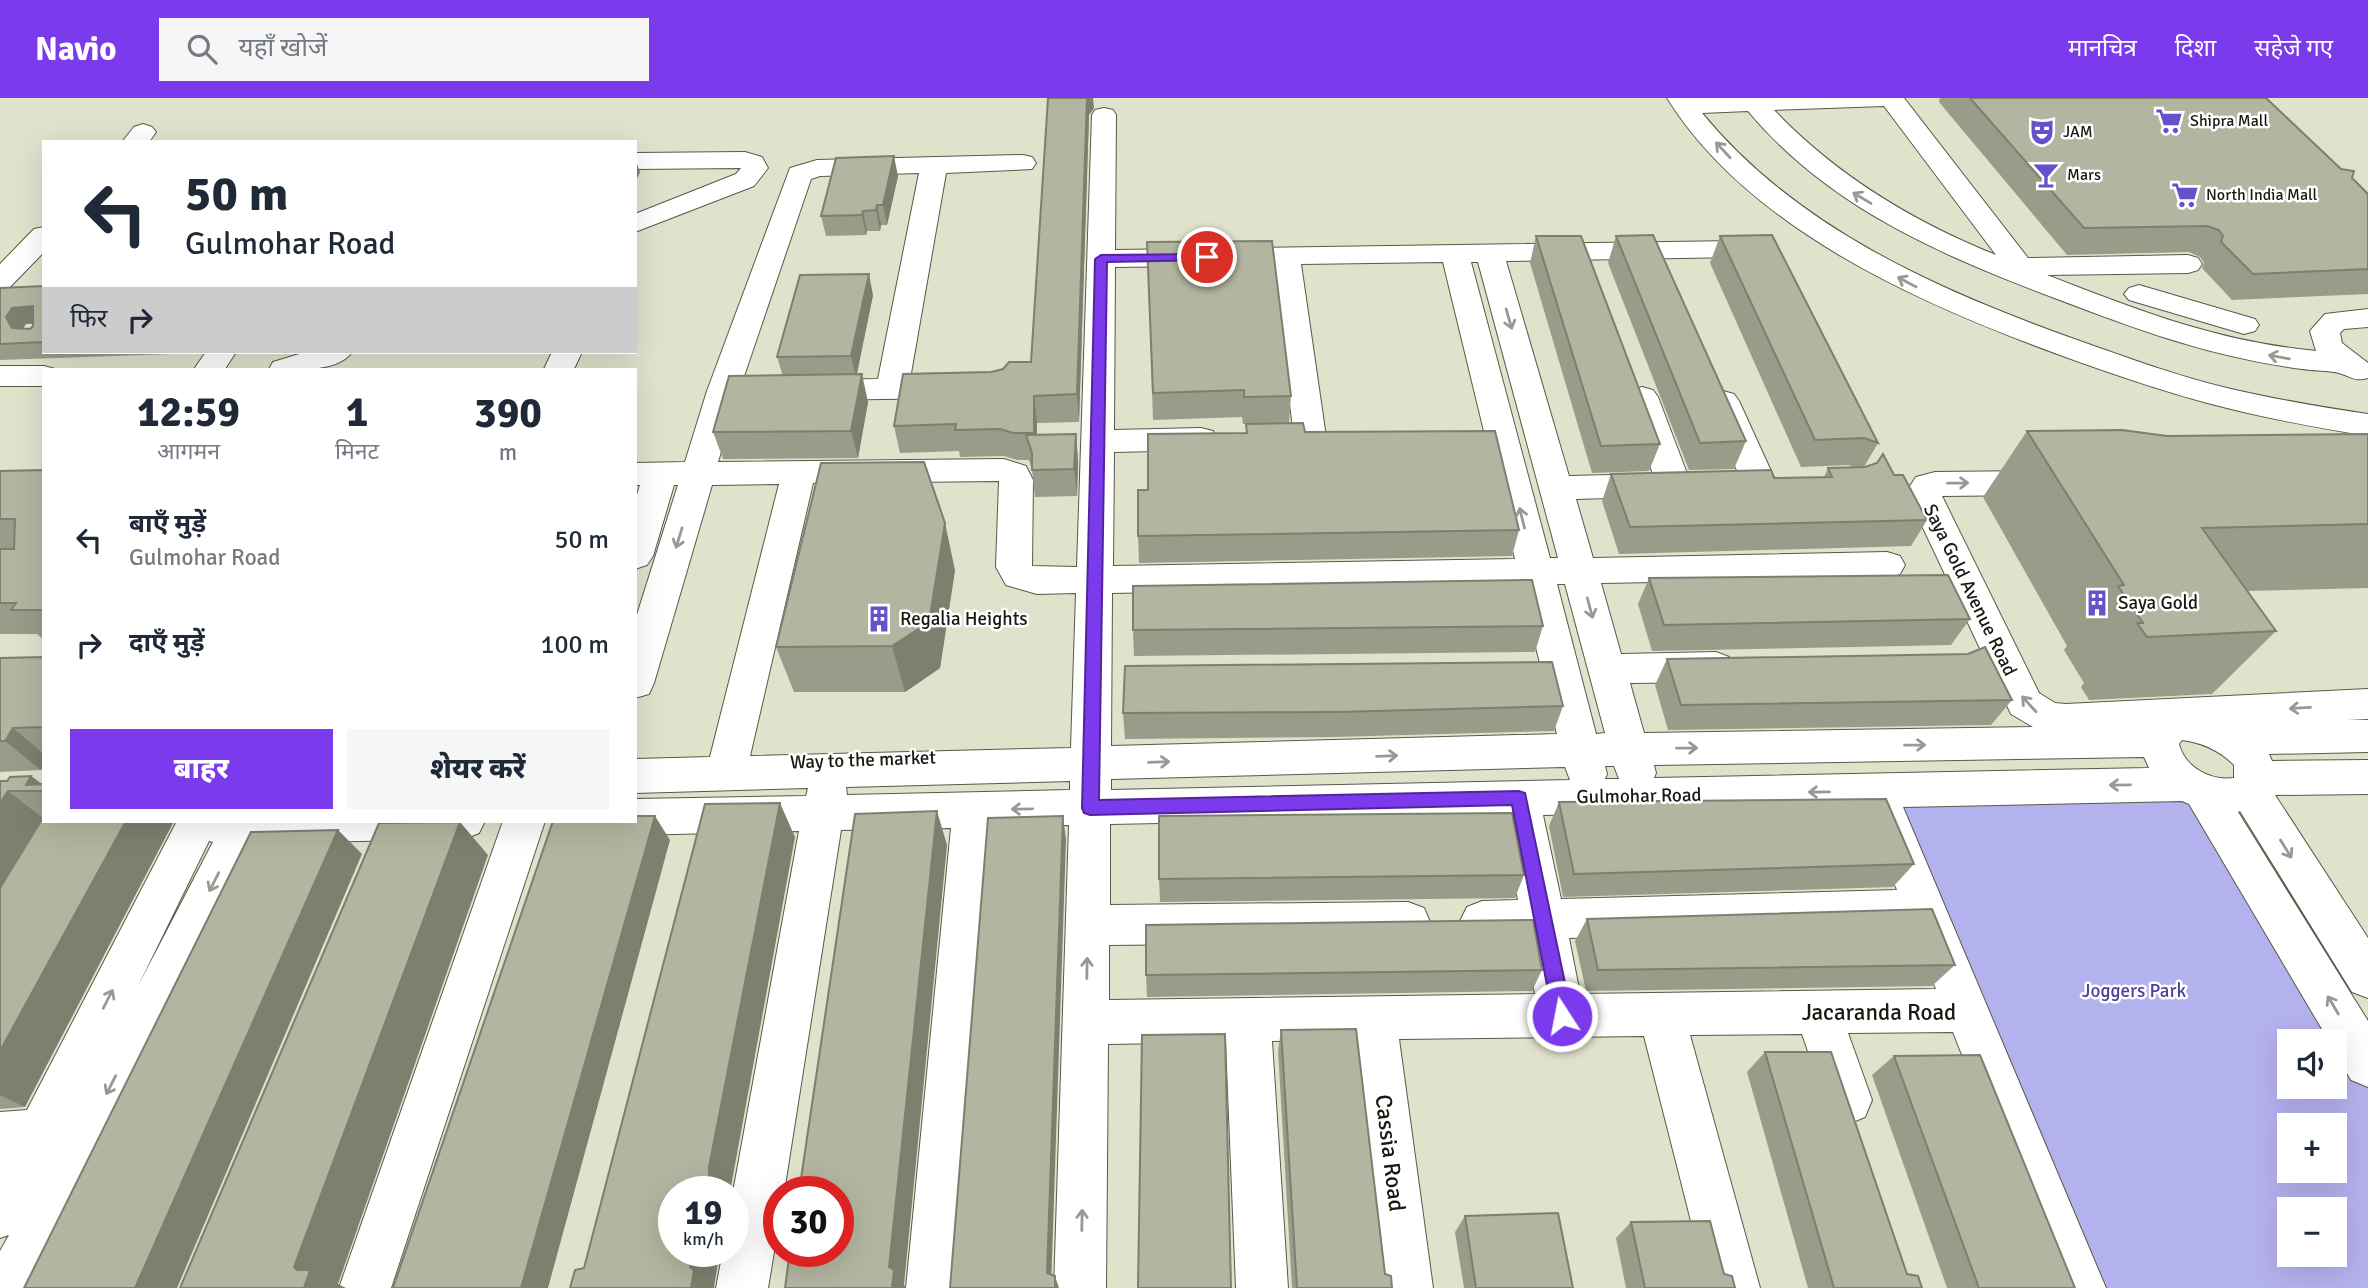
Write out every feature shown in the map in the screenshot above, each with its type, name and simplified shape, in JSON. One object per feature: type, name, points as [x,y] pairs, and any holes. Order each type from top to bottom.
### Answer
[{"type":"street","points":[[1696,101],[1891,98],[2032,271],[2193,338],[2360,375]]},
{"type":"street","points":[[1696,101],[1731,159],[1773,196],[1850,252],[1919,288],[1980,304],[2145,357],[2263,389],[2368,407]]},
{"type":"street","points":[[1753,101],[1807,157],[1853,193],[1932,238],[1991,265],[2032,271],[2244,325]]},
{"type":"street","points":[[1080,1288],[1091,775],[1106,674],[1094,582],[1104,115]]},
{"type":"street","points":[[637,160],[745,160],[753,163],[755,168],[745,180],[639,220]]},
{"type":"street","points":[[637,671],[641,647],[699,473],[736,391],[799,174],[817,169],[1023,163]]},
{"type":"street","points":[[892,389],[934,165]]},
{"type":"street","points":[[0,281],[42,237]]},
{"type":"street","points":[[1101,259],[1490,253],[1592,264],[1662,262],[1738,249]]},
{"type":"street","points":[[1455,253],[1487,433],[1535,572],[1592,797]]},
{"type":"street","points":[[1490,253],[1642,795]]},
{"type":"street","points":[[1286,256],[1311,437]]},
{"type":"street","points":[[2032,271],[2188,264]]},
{"type":"street","points":[[0,290],[33,289]]},
{"type":"street","points":[[1980,304],[2141,373],[2281,410],[2368,425]]},
{"type":"street","points":[[2360,375],[2328,347],[2325,331],[2336,320],[2368,318]]},
{"type":"street","points":[[287,368],[331,354]]},
{"type":"street","points":[[1631,368],[1674,485]]},
{"type":"street","points":[[1556,488],[1772,482],[1710,372]]},
{"type":"street","points":[[0,376],[42,376]]},
{"type":"street","points":[[788,390],[982,387]]},
{"type":"street","points":[[1097,441],[1230,438]]},
{"type":"street","points":[[637,547],[648,474],[1004,470],[1014,474],[1016,480],[1014,567],[1019,576],[1037,581],[1887,565]]},
{"type":"street","points":[[727,769],[799,471]]},
{"type":"street","name":"Saya Gold Avenue Road","points":[[2083,484],[1935,484],[1928,485],[1923,492],[2025,703],[2036,712],[2066,720],[2368,704]]},
{"type":"street","points":[[1606,669],[1744,666]]},
{"type":"street","points":[[1519,671],[1560,670]]},
{"type":"street","points":[[2159,741],[2169,728],[2181,724],[2200,726],[2232,739],[2246,752],[2256,768],[2253,785],[2368,977]]},
{"type":"street","points":[[2232,739],[2368,737]]},
{"type":"street","points":[[637,818],[699,836],[815,782],[1091,775],[1581,750],[2159,741]]},
{"type":"street","points":[[2159,741],[2165,763],[2196,787],[2368,1063]]},
{"type":"street","name":"Way to the market","points":[[815,782],[970,757],[1091,775]]},
{"type":"street","points":[[637,764],[727,769],[973,810],[1091,775]]},
{"type":"street","points":[[637,776],[727,769]]},
{"type":"street","name":"Gulmohar Road","points":[[1091,775],[1519,798],[1878,790],[2196,787]]},
{"type":"street","points":[[2196,787],[2228,796],[2253,785],[2368,777]]},
{"type":"street","points":[[742,1288],[815,782]]},
{"type":"street","points":[[1878,790],[1967,1010]]},
{"type":"street","points":[[1519,798],[1562,1016]]},
{"type":"street","points":[[932,1288],[973,810]]},
{"type":"street","points":[[220,823],[391,841],[457,823]]},
{"type":"street","points":[[0,1213],[20,1135],[220,823]]},
{"type":"street","points":[[9,1288],[220,823]]},
{"type":"street","points":[[365,1288],[523,823]]},
{"type":"street","points":[[1088,925],[1543,920],[1926,909]]},
{"type":"street","name":"Jacaranda Road","points":[[1086,1022],[1967,1010],[2080,1288]]},
{"type":"street","points":[[1818,1012],[1862,1144]]},
{"type":"street","points":[[1661,1014],[1734,1288]]},
{"type":"street","name":"Cassia Road","points":[[1373,1018],[1407,1288]]},
{"type":"street","points":[[1248,1020],[1262,1288]]},
{"type":"green space","name":"Joggers Park","points":[[2203,791],[2346,1029],[2277,1029],[2277,1099],[2347,1099],[2347,1030],[2368,1065],[2368,1288],[2080,1288],[1880,797]]},
{"type":"building","points":[[1048,98],[1087,98],[1077,394],[1034,396],[1034,433],[1013,433],[1000,429],[955,430],[956,424],[894,426],[903,374],[991,372],[1003,369],[1009,362],[1031,362]]},
{"type":"building","name":"North India Mall","points":[[1970,98],[2266,98],[2341,169],[2354,171],[2352,178],[2368,194],[2368,269],[2253,274],[2221,242],[2223,236],[2219,230],[2207,226],[2084,228]]},
{"type":"building","points":[[894,156],[883,205],[877,205],[876,210],[863,211],[862,215],[821,216],[836,158]]},
{"type":"building","points":[[1653,235],[1746,441],[1700,443],[1616,236]]},
{"type":"building","points":[[1772,235],[1878,443],[1864,438],[1815,440],[1720,236]]},
{"type":"building","points":[[1536,236],[1581,236],[1660,444],[1601,446]]},
{"type":"building","points":[[1272,241],[1291,396],[1244,397],[1244,390],[1153,393],[1147,242]]},
{"type":"building","points":[[869,274],[851,356],[777,357],[800,275]]},
{"type":"building","points":[[42,286],[42,342],[0,344],[0,288]],"holes":[[[33,306],[33,326],[30,329],[12,328],[6,317],[12,308]]]},
{"type":"building","points":[[862,374],[851,431],[713,432],[729,376]]},
{"type":"building","points":[[1303,423],[1305,432],[1495,431],[1519,530],[1138,536],[1138,490],[1148,490],[1148,434],[1247,433],[1246,424]]},
{"type":"building","points":[[2122,430],[2167,436],[2368,434],[2368,524],[2202,528],[2276,631],[2147,637],[2137,623],[2143,623],[2118,586],[2124,585],[2027,431]]},
{"type":"building","points":[[1076,434],[1074,469],[1032,470],[1032,453],[1026,435]]},
{"type":"building","points":[[1883,454],[1894,475],[1903,475],[1927,520],[1630,527],[1611,474],[1771,470],[1774,478],[1832,477],[1828,468],[1865,467],[1877,463]]},
{"type":"building","name":"Regalia Heights","points":[[924,462],[945,523],[929,622],[892,646],[776,647],[821,463]]},
{"type":"building","points":[[42,470],[42,610],[11,610],[16,603],[0,603],[0,549],[14,549],[15,519],[0,519],[0,471]]},
{"type":"building","points":[[1948,575],[1970,619],[1664,625],[1649,578]]},
{"type":"building","points":[[1532,580],[1543,626],[1133,630],[1133,586]]},
{"type":"building","points":[[1985,647],[2012,700],[1681,705],[1667,659],[1968,654]]},
{"type":"building","points":[[42,657],[42,727],[13,728],[5,741],[0,741],[0,658]]},
{"type":"building","points":[[1552,662],[1563,706],[1337,712],[1123,713],[1125,666]]},
{"type":"building","points":[[31,776],[26,785],[42,784],[42,791],[8,791],[0,803],[0,781],[7,781],[10,777]]},
{"type":"building","points":[[1886,799],[1914,864],[1574,874],[1559,802]]},
{"type":"building","points":[[780,803],[709,1176],[658,1176],[658,1267],[690,1267],[694,1270],[691,1288],[570,1288],[575,1270],[584,1268],[705,804]]},
{"type":"building","points":[[937,811],[889,1267],[894,1270],[892,1288],[785,1288],[788,1267],[854,1267],[854,1176],[801,1176],[855,814]]},
{"type":"building","points":[[1512,813],[1524,875],[1159,879],[1159,816]]},
{"type":"building","points":[[637,816],[655,816],[521,1288],[393,1288],[552,823],[637,823]]},
{"type":"building","points":[[1063,816],[1047,1273],[1055,1276],[1055,1288],[950,1288],[988,818]]},
{"type":"building","points":[[42,819],[42,823],[125,823],[0,1051],[0,888]]},
{"type":"building","points":[[379,823],[460,823],[294,1267],[297,1270],[310,1270],[304,1288],[180,1288]]},
{"type":"building","points":[[338,830],[135,1288],[24,1288],[251,832]]},
{"type":"building","points":[[1932,909],[1955,965],[1598,970],[1587,919]]},
{"type":"building","points":[[1533,920],[1542,970],[1146,975],[1146,925]]},
{"type":"building","points":[[1356,1029],[1385,1274],[1391,1276],[1392,1288],[1297,1288],[1281,1030]]},
{"type":"building","points":[[1225,1034],[1231,1288],[1138,1288],[1142,1035]]},
{"type":"building","points":[[1765,1052],[1831,1052],[1907,1274],[1918,1276],[1922,1288],[1834,1288]]},
{"type":"building","points":[[1980,1055],[2075,1288],[1979,1288],[1894,1056]]},
{"type":"building","points":[[1558,1213],[1573,1288],[1476,1288],[1465,1216]]},
{"type":"building","points":[[1710,1221],[1724,1274],[1732,1276],[1735,1288],[1645,1288],[1631,1222]]},
{"type":"place","name":"Shipra Mall","points":[[2169,121]]},
{"type":"place","name":"JAM","points":[[2042,132]]},
{"type":"place","name":"Mars","points":[[2046,175]]},
{"type":"place","name":"North India Mall","points":[[2185,195]]},
{"type":"place","name":"Saya Gold","points":[[2097,603]]},
{"type":"place","name":"Regalia Heights","points":[[879,619]]},
{"type":"route","points":[[1207,257],[1101,259],[1090,808],[1519,798],[1562,1016]]}]
